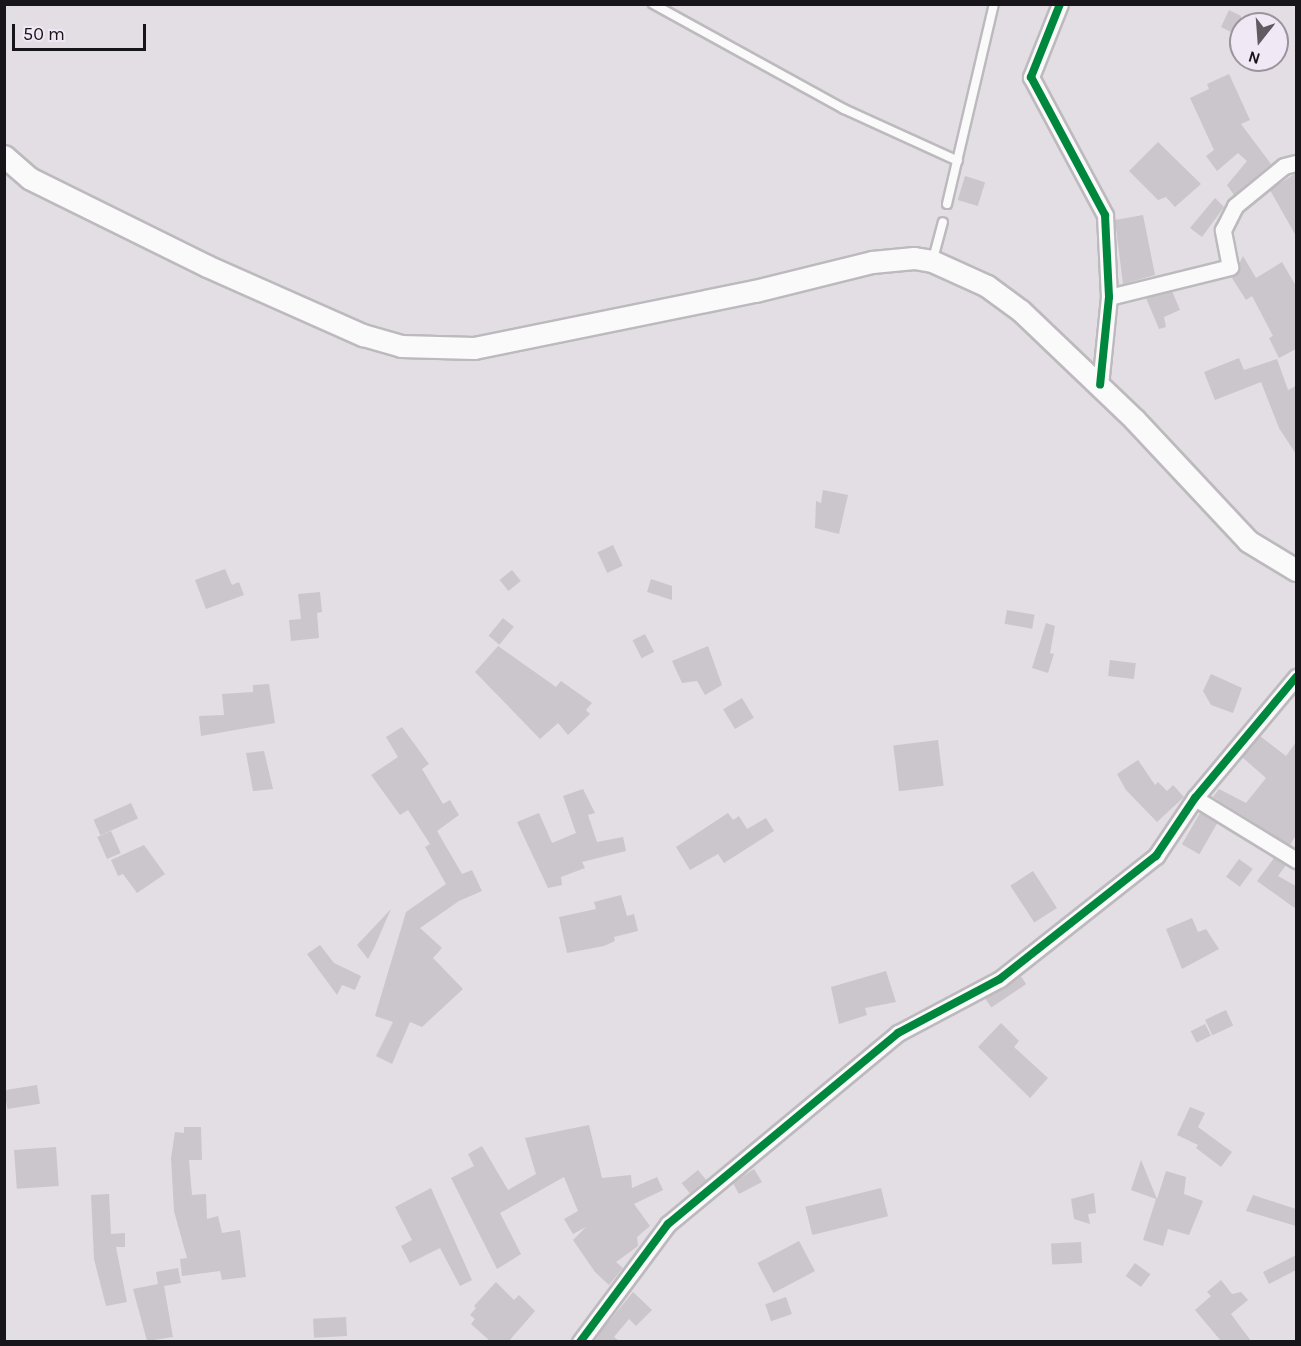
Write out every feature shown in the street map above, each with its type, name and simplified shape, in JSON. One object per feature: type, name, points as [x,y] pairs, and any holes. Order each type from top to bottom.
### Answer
[{"type":"main road","points":[[4,156],[29,177],[196,261],[363,335],[401,346],[474,348],[744,293],[872,262],[914,258],[932,261],[987,286],[1028,317],[1100,385],[1248,541],[1296,570]]},
{"type":"street","points":[[1060,4],[1031,76],[1105,215],[1109,297],[1100,385]]},
{"type":"street","points":[[1109,297],[1230,267],[1223,230],[1235,206],[1284,166],[1296,163]]},
{"type":"street","points":[[580,1341],[668,1224],[898,1033],[1000,979],[1156,856],[1195,798],[1296,684]]},
{"type":"street","points":[[1195,798],[1296,860]]},
{"type":"lane","points":[[653,4],[844,109],[958,161]]},
{"type":"lane","points":[[947,204],[994,4]]},
{"type":"lane","points":[[932,261],[943,222]]},
{"type":"building","points":[[1229,10],[1233,12],[1229,12],[1229,31],[1221,27]]},
{"type":"building","points":[[1229,74],[1250,120],[1241,124],[1271,164],[1234,195],[1227,185],[1247,161],[1238,153],[1217,171],[1206,156],[1214,150],[1190,98],[1209,89],[1207,84]]},
{"type":"building","points":[[1158,142],[1201,184],[1175,207],[1166,197],[1158,200],[1129,171]]},
{"type":"building","points":[[1296,173],[1296,236],[1270,190]]},
{"type":"building","points":[[965,176],[985,182],[978,206],[958,200]]},
{"type":"building","points":[[1215,198],[1224,207],[1202,237],[1190,228]]},
{"type":"building","points":[[1143,215],[1155,275],[1123,284],[1115,220]]},
{"type":"building","points":[[1243,256],[1256,278],[1282,262],[1296,286],[1296,349],[1279,358],[1269,338],[1273,336],[1252,296],[1246,300],[1232,278]]},
{"type":"building","points":[[1172,291],[1180,310],[1164,317],[1166,327],[1159,329],[1146,298]]},
{"type":"building","points":[[1239,358],[1244,370],[1277,359],[1288,390],[1296,386],[1296,454],[1279,428],[1261,382],[1215,400],[1204,372]]},
{"type":"building","points":[[823,490],[848,495],[839,534],[815,528],[816,501],[821,503]]},
{"type":"building","points":[[613,545],[623,566],[607,573],[598,552]]},
{"type":"building","points":[[225,569],[232,585],[239,582],[244,595],[206,609],[195,580]]},
{"type":"building","points":[[512,570],[521,581],[508,591],[500,580]]},
{"type":"building","points":[[651,579],[672,586],[672,600],[647,592]]},
{"type":"building","points":[[320,592],[322,612],[317,613],[319,638],[291,641],[289,620],[301,619],[298,594]]},
{"type":"building","points":[[1007,610],[1035,615],[1032,629],[1005,624]]},
{"type":"building","points":[[503,618],[514,627],[499,645],[489,636]]},
{"type":"building","points":[[1046,623],[1055,626],[1050,653],[1054,654],[1048,673],[1032,668]]},
{"type":"building","points":[[645,634],[654,652],[642,658],[633,640]]},
{"type":"building","points":[[498,646],[556,687],[561,681],[592,703],[586,710],[590,714],[568,735],[558,723],[540,739],[475,672]]},
{"type":"building","points":[[708,646],[722,685],[705,695],[697,681],[682,683],[672,661]]},
{"type":"building","points":[[1110,660],[1136,663],[1134,679],[1108,676]]},
{"type":"building","points":[[1211,674],[1242,688],[1233,713],[1211,705],[1203,691]]},
{"type":"building","points":[[269,684],[275,723],[201,736],[199,716],[224,715],[222,694],[253,692],[253,685]]},
{"type":"building","points":[[742,698],[754,718],[735,729],[723,709]]},
{"type":"building","points":[[402,727],[429,764],[422,769],[443,804],[450,800],[459,815],[437,831],[462,874],[472,870],[482,891],[459,901],[420,928],[442,948],[433,958],[463,989],[422,1027],[410,1022],[392,1064],[376,1056],[393,1022],[375,1016],[406,912],[446,884],[425,847],[430,844],[408,810],[400,815],[371,775],[398,757],[386,737]]},
{"type":"building","points":[[1260,736],[1286,756],[1296,742],[1296,835],[1290,845],[1213,797],[1219,789],[1246,803],[1266,778],[1242,757]]},
{"type":"building","points":[[938,740],[944,786],[899,791],[893,745]]},
{"type":"building","points":[[264,751],[273,789],[253,791],[246,753]]},
{"type":"building","points":[[1138,760],[1155,785],[1158,782],[1167,791],[1173,785],[1184,797],[1157,822],[1126,790],[1117,774]]},
{"type":"building","points":[[583,789],[595,813],[588,815],[597,842],[623,837],[626,851],[582,862],[585,868],[561,877],[562,885],[548,888],[517,822],[539,813],[552,843],[576,833],[563,796]]},
{"type":"building","points":[[131,803],[138,819],[100,835],[94,820]]},
{"type":"building","points":[[728,813],[733,820],[739,816],[747,829],[766,818],[774,831],[724,863],[718,854],[690,870],[676,847]]},
{"type":"building","points":[[1200,813],[1217,823],[1199,854],[1182,844]]},
{"type":"building","points":[[111,831],[121,853],[107,859],[97,837]]},
{"type":"building","points":[[144,845],[165,874],[137,893],[123,874],[118,876],[111,860]]},
{"type":"building","points":[[1274,858],[1286,865],[1278,876],[1296,886],[1296,909],[1257,881]]},
{"type":"building","points":[[1239,859],[1253,869],[1240,887],[1226,877]]},
{"type":"building","points":[[1033,871],[1057,908],[1034,923],[1010,886]]},
{"type":"building","points":[[621,895],[627,916],[634,914],[638,931],[614,937],[615,941],[604,946],[567,953],[559,917],[596,909],[594,902]]},
{"type":"building","points":[[391,909],[374,948],[368,959],[357,945]]},
{"type":"building","points":[[1192,918],[1198,932],[1206,929],[1219,949],[1182,969],[1166,929]]},
{"type":"building","points":[[320,945],[334,963],[361,976],[355,990],[342,985],[337,995],[307,954]]},
{"type":"building","points":[[886,971],[896,1002],[865,1008],[867,1015],[839,1024],[831,987]]},
{"type":"building","points":[[1020,975],[1026,984],[991,1008],[985,998]]},
{"type":"building","points":[[1226,1010],[1233,1025],[1212,1035],[1205,1020]]},
{"type":"building","points":[[1001,1023],[1019,1041],[1014,1047],[1048,1078],[1030,1098],[978,1047]]},
{"type":"building","points":[[1205,1024],[1211,1036],[1197,1043],[1191,1031]]},
{"type":"building","points":[[37,1085],[40,1104],[7,1109],[4,1090]]},
{"type":"building","points":[[1190,1107],[1205,1113],[1198,1127],[1232,1152],[1221,1167],[1196,1148],[1198,1145],[1177,1135]]},
{"type":"building","points":[[589,1125],[602,1178],[631,1175],[632,1188],[657,1177],[663,1190],[634,1204],[650,1226],[637,1237],[638,1246],[616,1262],[623,1268],[609,1285],[595,1272],[573,1240],[586,1227],[573,1234],[564,1219],[578,1211],[564,1177],[500,1213],[521,1254],[497,1269],[451,1178],[474,1166],[468,1154],[482,1146],[508,1190],[536,1174],[525,1138]]},
{"type":"building","points":[[184,1127],[201,1127],[202,1160],[189,1160],[192,1195],[206,1194],[207,1219],[218,1216],[222,1233],[240,1230],[246,1277],[222,1280],[220,1271],[182,1276],[180,1259],[187,1258],[174,1211],[171,1158],[175,1132],[184,1133]]},
{"type":"building","points":[[56,1147],[59,1186],[17,1189],[14,1150]]},
{"type":"building","points":[[1141,1160],[1157,1199],[1166,1171],[1186,1177],[1184,1194],[1203,1201],[1189,1235],[1168,1229],[1163,1246],[1143,1240],[1156,1199],[1131,1190]]},
{"type":"building","points":[[754,1169],[762,1182],[739,1194],[733,1183]]},
{"type":"building","points":[[698,1170],[706,1180],[690,1193],[682,1183]]},
{"type":"building","points":[[431,1188],[472,1280],[460,1286],[440,1248],[410,1263],[401,1246],[412,1240],[395,1207]]},
{"type":"building","points":[[881,1188],[888,1216],[812,1235],[805,1207]]},
{"type":"building","points":[[1094,1193],[1096,1213],[1088,1214],[1090,1224],[1074,1219],[1071,1199]]},
{"type":"building","points":[[109,1194],[111,1234],[125,1233],[125,1247],[116,1247],[127,1302],[106,1306],[94,1259],[91,1195]]},
{"type":"building","points":[[1253,1195],[1296,1209],[1296,1226],[1246,1211]]},
{"type":"building","points":[[799,1241],[815,1271],[773,1293],[758,1263]]},
{"type":"building","points":[[1081,1242],[1082,1263],[1052,1265],[1051,1244]]},
{"type":"building","points":[[1296,1255],[1296,1270],[1269,1284],[1263,1272]]},
{"type":"building","points":[[1135,1263],[1150,1274],[1141,1287],[1126,1276]]},
{"type":"building","points":[[178,1268],[181,1283],[164,1286],[173,1337],[147,1341],[133,1289],[158,1284],[156,1272]]},
{"type":"building","points":[[1221,1280],[1232,1294],[1241,1292],[1248,1300],[1231,1314],[1251,1341],[1221,1341],[1195,1310],[1211,1296],[1207,1292]]},
{"type":"building","points":[[496,1282],[514,1300],[519,1295],[535,1311],[509,1341],[490,1341],[471,1324],[475,1319],[470,1315],[476,1308],[474,1306]]},
{"type":"building","points":[[633,1292],[652,1310],[636,1326],[629,1319],[614,1337],[619,1341],[593,1341]]},
{"type":"building","points":[[786,1297],[792,1314],[771,1321],[765,1304]]},
{"type":"building","points":[[346,1317],[347,1336],[314,1338],[313,1319]]},
{"type":"cycle path","points":[[1060,4],[1031,77],[1105,215],[1109,297],[1100,385]]},
{"type":"cycle path","points":[[580,1342],[668,1224],[898,1033],[1000,979],[1156,856],[1195,798],[1296,677]]}]
